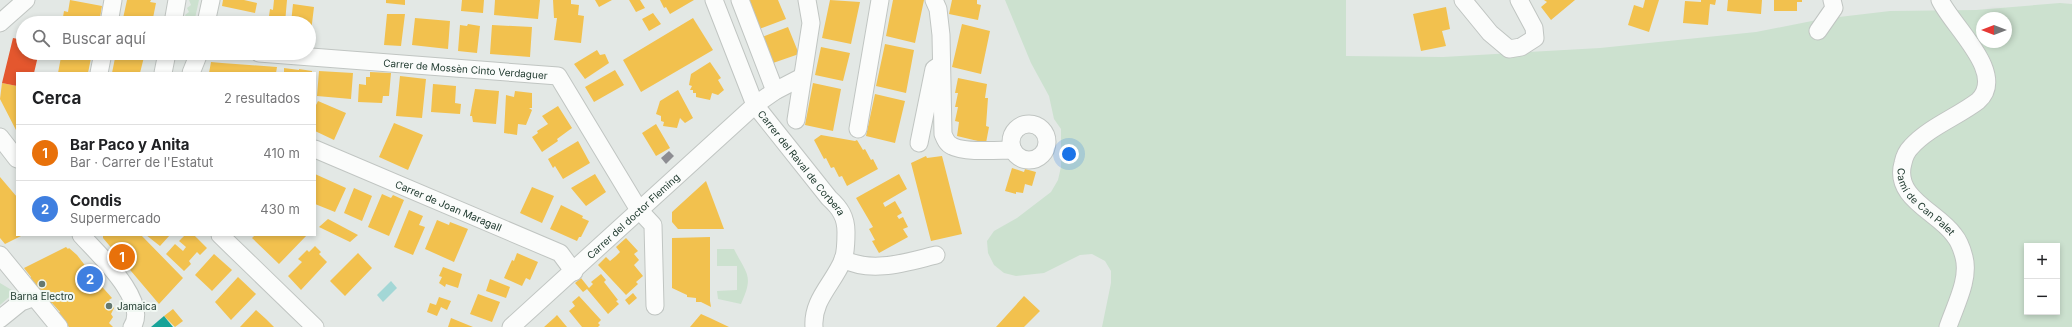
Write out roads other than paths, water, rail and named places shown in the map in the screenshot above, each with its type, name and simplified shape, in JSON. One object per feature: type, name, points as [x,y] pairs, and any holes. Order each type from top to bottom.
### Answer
[{"type":"street","points":[[0,23],[26,0]]},
{"type":"street","points":[[110,16],[113,0]]},
{"type":"street","points":[[174,16],[177,0]]},
{"type":"street","points":[[208,16],[211,0]]},
{"type":"street","name":"Carrer del Raval de Corbera","points":[[714,0],[755,104],[829,198],[841,209],[846,224],[846,243],[843,259],[817,304],[813,317],[814,327]]},
{"type":"street","points":[[740,0],[775,91]]},
{"type":"street","points":[[796,120],[811,23],[807,0]]},
{"type":"street","points":[[858,129],[880,0]]},
{"type":"street","points":[[934,0],[938,9],[941,34],[943,134],[948,144],[954,147],[986,151],[1013,150]]},
{"type":"street","points":[[1462,0],[1490,33],[1509,49],[1522,47],[1535,38],[1534,28],[1519,0]]},
{"type":"street","points":[[1818,31],[1834,8],[1832,0]]},
{"type":"street","name":"Camí de Can Palet","points":[[1941,2],[1973,48],[1984,66],[1988,78],[1988,87],[1985,95],[1932,130],[1910,148],[1901,169],[1901,178],[1904,187],[1910,195],[1954,234],[1965,259],[1964,280],[1948,327]]},
{"type":"street","name":"Carrer de Mossèn Cinto Verdaguer","points":[[316,57],[558,76],[639,210],[653,225],[655,306]]},
{"type":"street","points":[[99,72],[102,60]]},
{"type":"street","points":[[163,72],[166,60]]},
{"type":"street","points":[[191,72],[196,60]]},
{"type":"street","points":[[919,143],[934,69],[942,66]]},
{"type":"street","name":"Carrer del doctor Fleming","points":[[511,327],[574,272],[639,210],[755,104],[775,91],[802,77]]},
{"type":"street","points":[[1030,119],[1039,127],[1046,137],[1047,143],[1043,154],[1033,160],[1026,160],[1016,155],[1013,150],[1011,144],[1013,133],[1030,119]]},
{"type":"street","points":[[0,137],[16,158]]},
{"type":"street","name":"Carrer de Joan Maragall","points":[[316,149],[560,253],[574,272]]},
{"type":"street","points":[[82,236],[124,284],[134,302],[134,321]]},
{"type":"street","points":[[221,236],[315,327]]},
{"type":"street","points":[[0,255],[60,327]]},
{"type":"street","points":[[843,259],[852,264],[890,266],[936,255]]},
{"type":"street","points":[[0,319],[21,302],[35,297]]},
{"type":"water","points":[[391,281],[397,288],[383,302],[377,295]]},
{"type":"place","name":"Bar Paco y Anita","points":[[122,257]]},
{"type":"place","name":"Condis","points":[[90,279]]},
{"type":"place","name":"Barna Electro","points":[[42,284]]},
{"type":"place","name":"Jamaica","points":[[109,306]]}]
